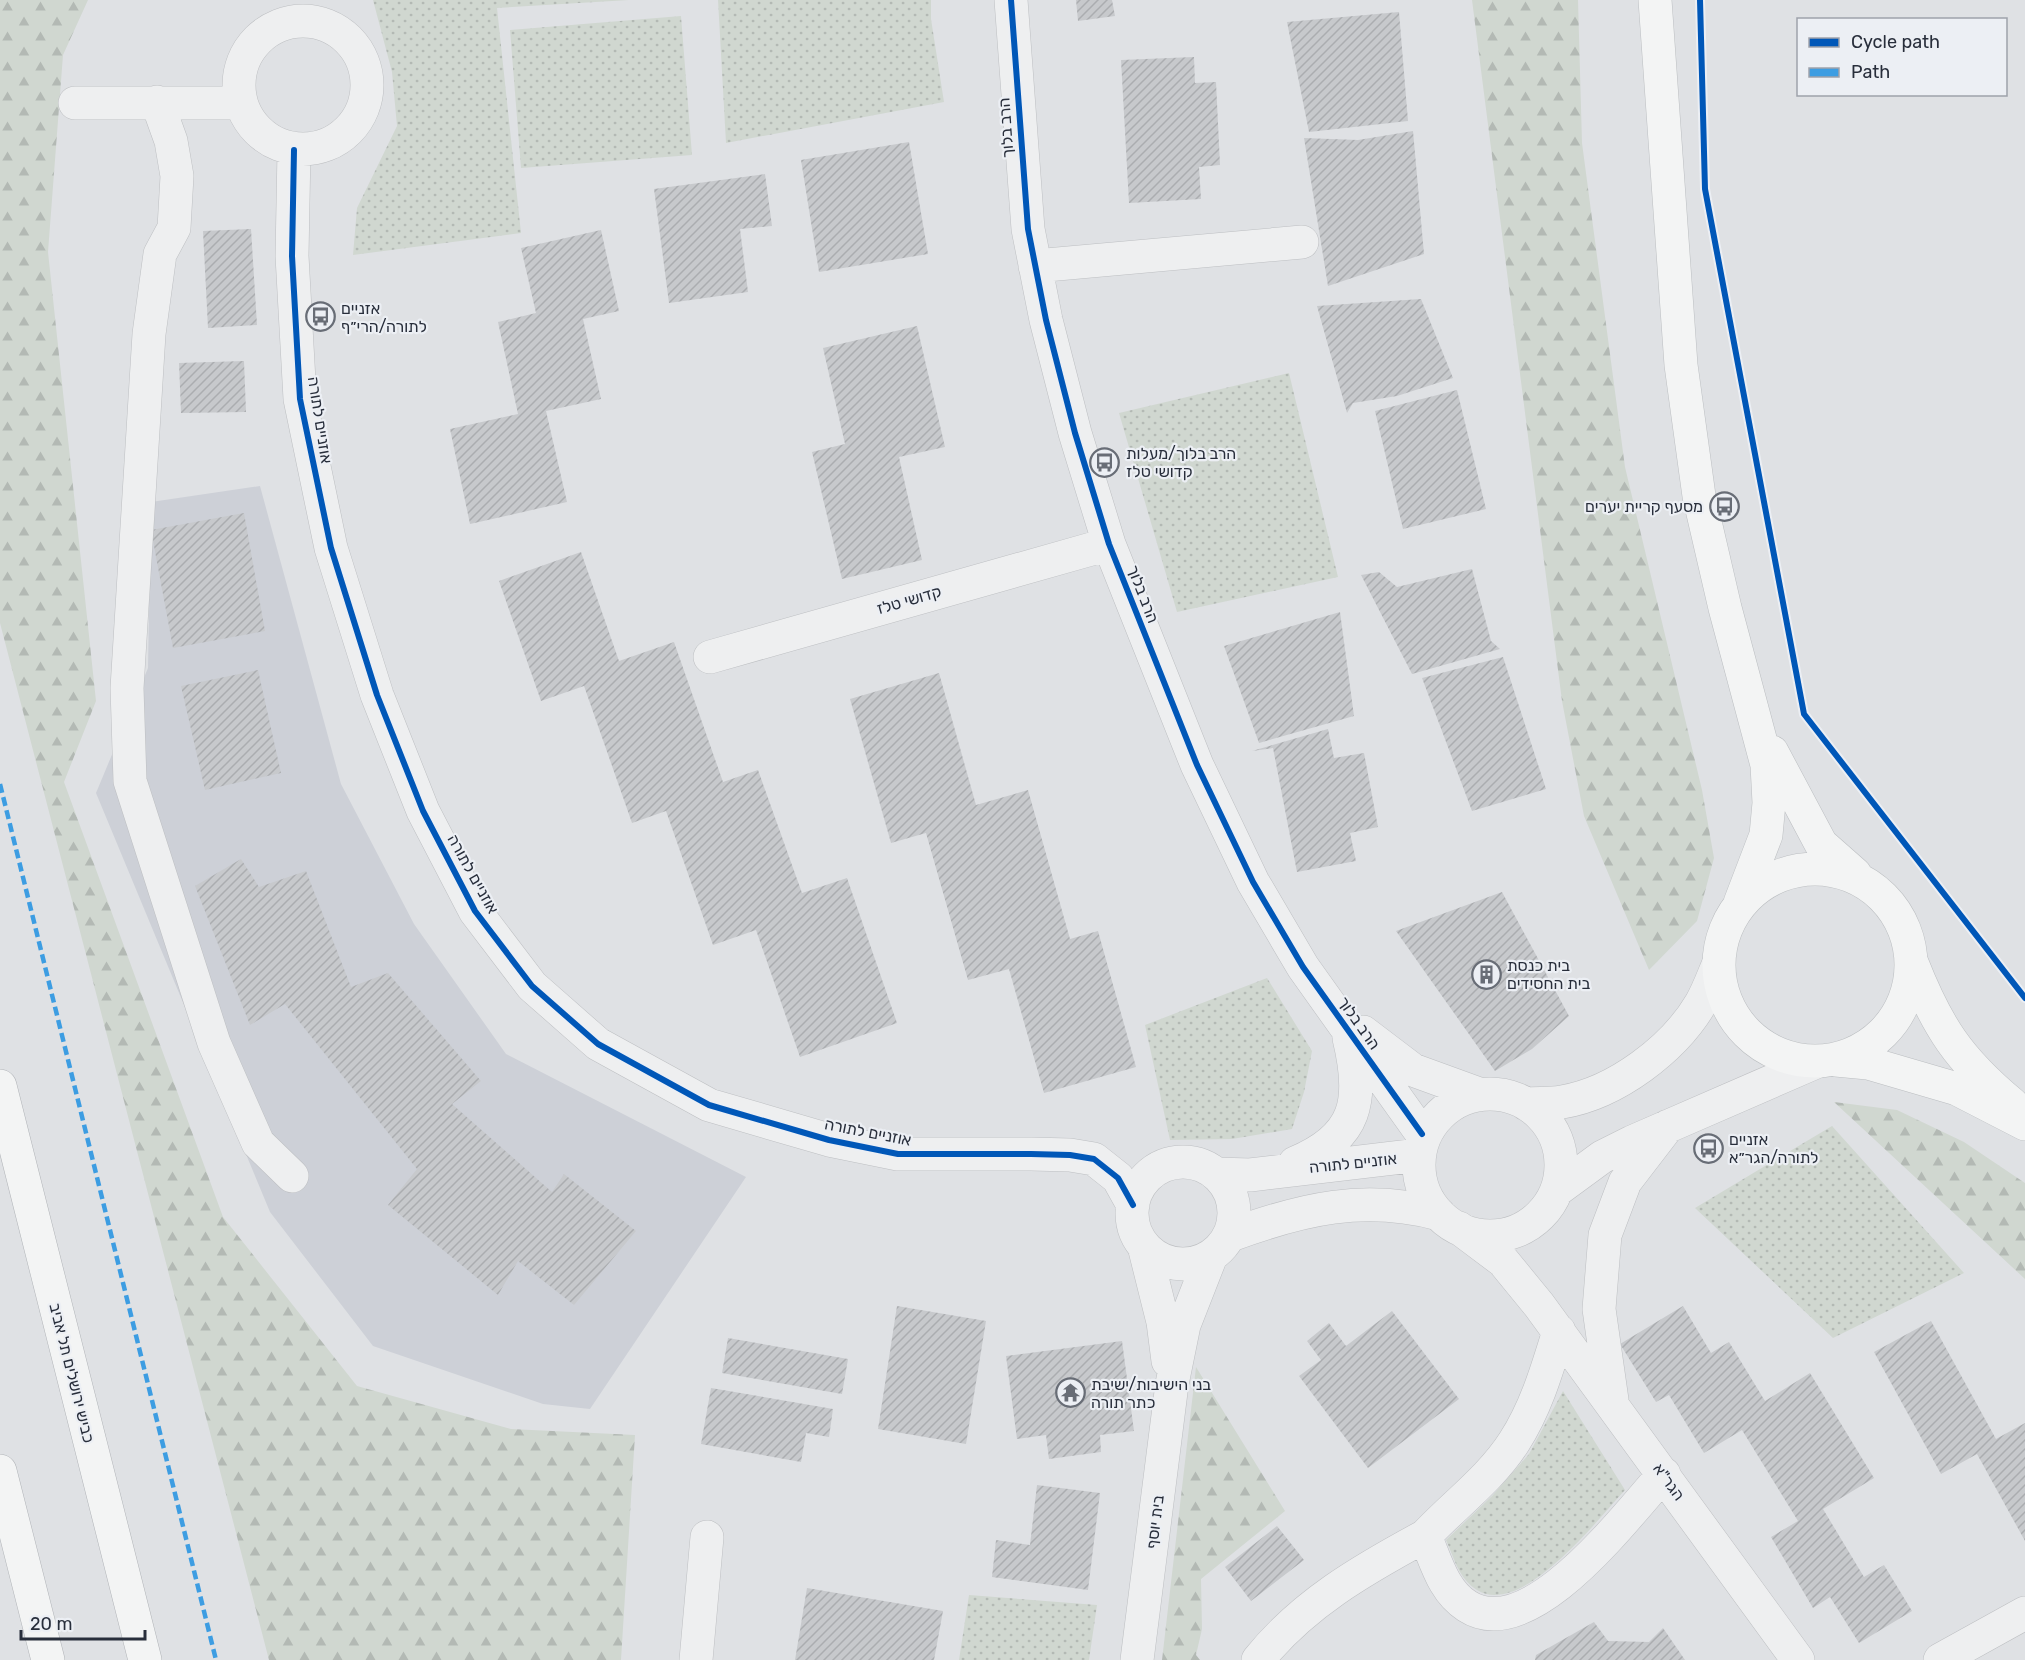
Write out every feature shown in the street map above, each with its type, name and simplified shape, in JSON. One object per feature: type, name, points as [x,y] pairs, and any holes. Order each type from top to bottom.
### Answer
[{"type":"main road","points":[[1655,0],[1681,365],[1699,496],[1725,608],[1767,765],[1769,803],[1766,834],[1740,903],[1724,932],[1718,965],[1723,995],[1737,1023],[1758,1044],[1786,1057],[1868,1063],[1957,1089],[2025,1124]]},
{"type":"main road","points":[[1756,718],[1790,790],[1821,844],[1838,862],[1889,901],[1895,911],[1906,930],[1912,963],[1928,1006],[1944,1033],[1964,1060],[1989,1085],[2025,1115]]},
{"type":"main road","points":[[1740,903],[1760,884],[1784,872],[1820,868],[1838,870],[1863,880]]},
{"type":"main road","points":[[1826,1061],[1867,1047],[1892,1026],[1907,996],[1912,963]]},
{"type":"main road","name":"כביש ירושלים תל אביב","points":[[0,1086],[145,1660]]},
{"type":"main road","points":[[0,1471],[48,1660]]},
{"type":"street","name":"הרב בלוך","points":[[1011,0],[1028,229],[1046,320],[1072,422],[1109,544],[1197,765],[1253,882],[1303,967],[1348,1030],[1421,1145]]},
{"type":"street","points":[[296,10],[339,31],[355,46],[364,66],[368,89],[364,105],[354,125],[337,140],[316,149],[294,150],[267,139],[250,123],[240,103],[239,80],[243,59],[256,40],[296,10]]},
{"type":"street","points":[[157,102],[171,141],[177,176],[174,228],[160,254],[149,334],[127,688],[130,781],[214,1042],[258,1143],[292,1176]]},
{"type":"street","points":[[75,103],[240,103]]},
{"type":"street","name":"אוזניים לתורה","points":[[294,150],[292,256],[300,399],[331,548],[377,695],[423,811],[475,911],[532,986],[598,1044],[709,1105],[829,1140],[898,1154],[1041,1154],[1094,1159],[1118,1178],[1133,1205]]},
{"type":"street","points":[[1035,266],[1302,242]]},
{"type":"street","name":"קדושי טלז","points":[[710,657],[1109,544]]},
{"type":"street","points":[[1526,1104],[1563,1102],[1595,1092],[1626,1077],[1677,1033],[1701,1003],[1718,965]]},
{"type":"street","name":"הרב בלוך","points":[[1324,997],[1383,1050],[1413,1070],[1479,1094]]},
{"type":"street","points":[[1277,1171],[1321,1153],[1340,1135],[1353,1113],[1355,1068],[1348,1030]]},
{"type":"street","points":[[1557,1190],[1602,1157],[1668,1126],[1826,1061]]},
{"type":"street","points":[[1172,1384],[1184,1325],[1221,1245],[1232,1201],[1227,1186],[1216,1174],[1203,1166],[1187,1162],[1172,1163],[1156,1169],[1144,1179],[1133,1205],[1132,1220],[1136,1234],[1144,1246],[1155,1256],[1169,1262],[1197,1262],[1221,1245],[1279,1218],[1328,1207],[1372,1204],[1407,1206],[1449,1221],[1479,1236],[1503,1235],[1526,1227],[1544,1212],[1557,1190],[1561,1166],[1558,1144],[1547,1122],[1526,1104],[1511,1096],[1479,1094],[1456,1102],[1436,1117],[1421,1145],[1421,1184],[1432,1207],[1449,1221]]},
{"type":"street","points":[[1612,1405],[1599,1309],[1605,1235],[1625,1182],[1668,1126]]},
{"type":"street","name":"אוזניים לתורה","points":[[1216,1174],[1250,1175],[1421,1145]]},
{"type":"street","name":"הגר\"א","points":[[1449,1221],[1503,1261],[1539,1305],[1798,1660]]},
{"type":"street","name":"הגר\"א","points":[[1526,1227],[1530,1281],[1539,1305]]},
{"type":"street","points":[[1144,1246],[1163,1322],[1172,1384]]},
{"type":"street","points":[[1258,1660],[1275,1639],[1318,1600],[1372,1564],[1425,1536],[1479,1484],[1514,1443],[1539,1395],[1559,1331]]},
{"type":"street","name":"בית יוסף","points":[[1137,1660],[1172,1384]]},
{"type":"street","points":[[1425,1536],[1443,1581],[1467,1607],[1494,1614],[1519,1610],[1572,1574],[1664,1474]]},
{"type":"street","points":[[696,1660],[707,1537]]},
{"type":"street","points":[[1940,1660],[2025,1613]]},
{"type":"shaded area","points":[[260,486],[341,784],[414,924],[506,1054],[746,1177],[590,1409],[543,1404],[373,1346],[270,1212],[96,793],[148,668],[151,502]]},
{"type":"green space","points":[[0,0],[88,0],[63,55],[48,252],[96,701],[64,782],[223,1217],[357,1386],[511,1429],[635,1435],[621,1660],[269,1660],[0,623]]},
{"type":"green space","points":[[373,0],[629,0],[497,8],[521,233],[353,255],[357,208],[397,126],[392,72]]},
{"type":"green space","points":[[718,0],[931,0],[931,19],[944,102],[726,143]]},
{"type":"green space","points":[[1472,0],[1578,0],[1582,143],[1625,467],[1702,790],[1714,858],[1697,921],[1649,970],[1584,816],[1562,701]]},
{"type":"green space","points":[[681,16],[692,155],[521,168],[510,30]]},
{"type":"green space","points":[[1289,373],[1338,577],[1177,612],[1119,413]]},
{"type":"green space","points":[[1267,978],[1312,1051],[1304,1092],[1292,1129],[1232,1139],[1170,1140],[1145,1025]]},
{"type":"green space","points":[[1834,1102],[1897,1110],[1964,1142],[2025,1183],[2025,1279]]},
{"type":"green space","points":[[1832,1126],[1964,1273],[1833,1338],[1695,1208]]},
{"type":"green space","points":[[1196,1367],[1285,1511],[1201,1579],[1202,1629],[1196,1655],[1200,1660],[1162,1660]]},
{"type":"green space","points":[[1563,1391],[1625,1490],[1578,1542],[1536,1578],[1515,1590],[1495,1595],[1477,1590],[1461,1574],[1446,1540],[1492,1496],[1529,1454]]},
{"type":"green space","points":[[969,1595],[1097,1605],[1089,1660],[959,1660]]},
{"type":"building","points":[[1076,0],[1112,0],[1115,16],[1078,21]]},
{"type":"building","points":[[1399,12],[1408,121],[1309,132],[1287,22]]},
{"type":"building","points":[[1194,57],[1195,83],[1216,82],[1220,165],[1199,167],[1201,199],[1129,203],[1121,60]]},
{"type":"building","points":[[1413,131],[1424,254],[1328,286],[1304,138],[1358,140]]},
{"type":"building","points":[[909,142],[928,254],[819,272],[801,160]]},
{"type":"building","points":[[765,174],[772,226],[740,229],[748,292],[669,303],[654,189]]},
{"type":"building","points":[[251,229],[257,325],[208,328],[203,231]]},
{"type":"building","points":[[601,230],[619,311],[583,319],[601,399],[546,411],[567,502],[470,524],[450,429],[518,414],[498,322],[536,313],[521,248]]},
{"type":"building","points":[[1421,299],[1453,378],[1397,396],[1353,403],[1347,413],[1317,306]]},
{"type":"building","points":[[917,326],[945,447],[899,457],[922,560],[842,579],[812,452],[845,444],[823,348]]},
{"type":"building","points":[[244,361],[246,412],[181,413],[179,363]]},
{"type":"building","points":[[1457,390],[1486,509],[1403,529],[1375,411]]},
{"type":"building","points":[[244,513],[265,631],[173,648],[151,530]]},
{"type":"building","points":[[581,552],[619,661],[674,642],[723,782],[758,770],[802,893],[847,878],[897,1023],[800,1057],[756,930],[713,945],[666,811],[632,823],[584,686],[541,701],[499,581]]},
{"type":"building","points":[[1472,569],[1491,641],[1500,649],[1412,674],[1361,575],[1379,572],[1397,587]]},
{"type":"building","points":[[1340,612],[1354,716],[1259,743],[1224,646]]},
{"type":"building","points":[[1503,657],[1546,789],[1472,811],[1422,678]]},
{"type":"building","points":[[258,670],[281,773],[205,790],[181,686]]},
{"type":"building","points":[[939,673],[976,805],[1028,790],[1070,939],[1098,931],[1136,1067],[1044,1093],[1009,969],[968,980],[926,833],[891,843],[850,699]]},
{"type":"building","points":[[1328,729],[1334,758],[1364,753],[1378,827],[1350,833],[1356,861],[1297,872],[1273,748],[1252,751]]},
{"type":"building","points":[[241,859],[259,887],[306,871],[351,987],[388,973],[481,1081],[452,1104],[552,1192],[564,1174],[636,1231],[574,1305],[518,1261],[498,1295],[388,1205],[417,1169],[285,1004],[250,1025],[195,886]]},
{"type":"building","name":"בית כנסת בית החסידים","points":[[1502,892],[1569,1016],[1532,1049],[1495,1071],[1396,931]]},
{"type":"building","points":[[897,1306],[986,1321],[966,1444],[878,1429]]},
{"type":"building","points":[[1683,1306],[1711,1353],[1729,1342],[1765,1401],[1810,1373],[1874,1478],[1823,1509],[1864,1577],[1884,1565],[1912,1611],[1859,1643],[1830,1597],[1813,1608],[1771,1537],[1798,1521],[1742,1430],[1704,1453],[1669,1395],[1656,1402],[1620,1344]]},
{"type":"building","points":[[1392,1311],[1459,1399],[1368,1468],[1299,1376],[1321,1360],[1307,1341],[1329,1323],[1346,1346]]},
{"type":"building","points":[[1931,1321],[1996,1439],[2025,1423],[2025,1541],[1977,1454],[1941,1474],[1874,1352]]},
{"type":"building","points":[[728,1338],[848,1359],[842,1394],[722,1373]]},
{"type":"building","name":"בני הישיבות/ישיבת כתר תורה","points":[[1122,1341],[1134,1431],[1100,1435],[1101,1452],[1049,1459],[1046,1435],[1017,1439],[1006,1356]]},
{"type":"building","points":[[711,1388],[833,1409],[829,1437],[806,1433],[801,1462],[701,1444]]},
{"type":"building","points":[[1037,1485],[1100,1493],[1088,1590],[992,1577],[996,1540],[1030,1545]]},
{"type":"building","points":[[1277,1526],[1304,1560],[1251,1601],[1225,1567]]},
{"type":"building","points":[[807,1588],[943,1611],[934,1660],[795,1660]]},
{"type":"building","points":[[1594,1622],[1608,1641],[1649,1642],[1663,1628],[1685,1660],[1535,1660],[1536,1655]]},
{"type":"marked path","points":[[0,784],[216,1660]]},
{"type":"cycle path","points":[[1011,0],[1028,229],[1046,320],[1075,433],[1109,544],[1197,765],[1253,882],[1303,967],[1422,1134]]},
{"type":"cycle path","points":[[1700,0],[1705,189],[1804,714],[2025,998]]},
{"type":"cycle path","points":[[294,150],[292,256],[300,399],[331,548],[377,695],[423,811],[475,911],[532,986],[598,1044],[709,1105],[829,1140],[898,1154],[1031,1154],[1070,1155],[1094,1159],[1118,1178],[1133,1205]]},
{"type":"place","name":"אזניים לתורה/הרי״ף","points":[[320,317]]},
{"type":"place","name":"הרב בלוך/מעלות קדושי טלז","points":[[1105,462]]},
{"type":"place","name":"מסעף קריית יערים","points":[[1724,506]]},
{"type":"place","name":"בית כנסת בית החסידים","points":[[1486,974]]},
{"type":"place","name":"אזניים לתורה/הגר״א","points":[[1708,1148]]},
{"type":"place","name":"בני הישיבות/ישיבת כתר תורה","points":[[1070,1393]]}]
